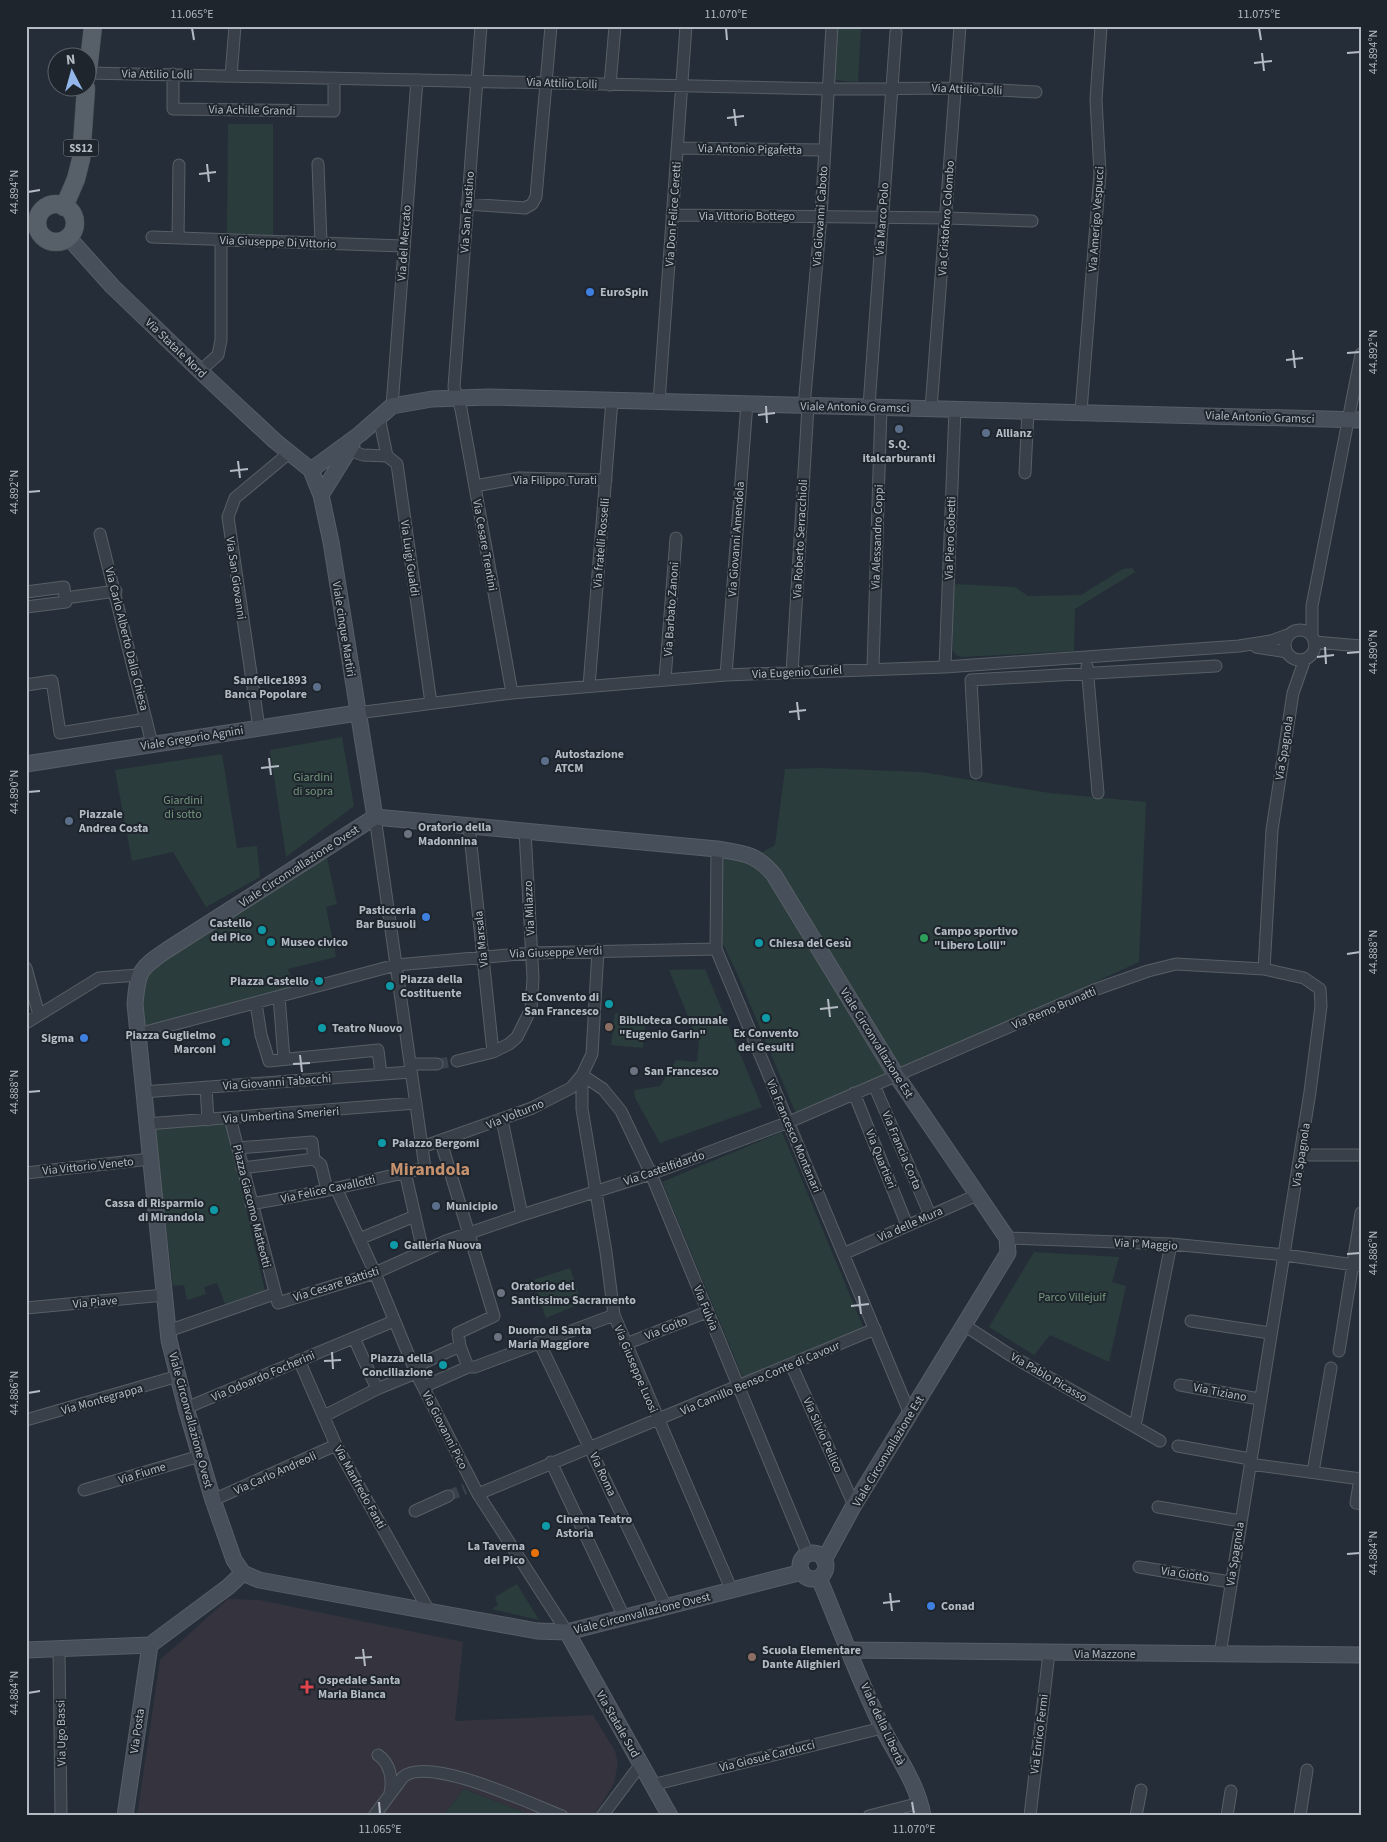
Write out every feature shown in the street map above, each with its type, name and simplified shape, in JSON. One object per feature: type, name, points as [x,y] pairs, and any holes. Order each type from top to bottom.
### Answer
[{"type":"main road","points":[[91,48],[93,26]]},
{"type":"main road","name":"SS12","points":[[64,206],[76,179],[81,160],[85,98]]},
{"type":"main road","points":[[52,205],[64,206],[74,219],[73,229],[68,237],[56,242],[50,241],[40,233],[32,221],[47,207],[52,205]]},
{"type":"main road","name":"Via Statale Nord","points":[[68,237],[112,286],[289,453]]},
{"type":"main road","name":"Viale Antonio Gramsci","points":[[392,406],[432,399],[488,396],[1355,420]]},
{"type":"main road","points":[[311,470],[360,434],[392,406]]},
{"type":"main road","points":[[321,494],[360,434]]},
{"type":"main road","name":"Viale cinque Martiri","points":[[289,453],[311,470],[321,494],[375,817]]},
{"type":"main road","name":"Viale Gregorio Agnini","points":[[26,764],[357,713]]},
{"type":"main road","name":"Viale Circonvallazione Est","points":[[375,817],[717,849],[745,853],[763,862],[774,875],[896,1075],[1007,1238],[1008,1253],[854,1505],[824,1560],[825,1572],[819,1578]]},
{"type":"main road","name":"Viale Circonvallazione Ovest","points":[[375,817],[161,954],[148,963],[138,975],[135,1004],[168,1331],[186,1408],[213,1500],[234,1560],[243,1573],[259,1580],[537,1631],[567,1632],[802,1572]]},
{"type":"main road","points":[[819,1578],[810,1579],[802,1572],[802,1561],[808,1555],[817,1554],[824,1560]]},
{"type":"main road","points":[[26,1650],[150,1645],[228,1587],[243,1573]]},
{"type":"main road","name":"Viale della Libertà","points":[[819,1578],[882,1728],[921,1809]]},
{"type":"main road","name":"Via Statale Sud","points":[[567,1632],[670,1816]]},
{"type":"main road","name":"Via Posta","points":[[125,1816],[150,1645]]},
{"type":"main road","name":"Via Mazzone","points":[[849,1650],[1361,1654]]},
{"type":"street","points":[[231,76],[235,26]]},
{"type":"street","name":"Via San Faustino","points":[[458,398],[454,387],[481,26]]},
{"type":"street","points":[[467,204],[525,208],[532,204],[536,197],[551,26]]},
{"type":"street","points":[[610,85],[615,26]]},
{"type":"street","name":"Via Don Felice Ceretti","points":[[660,402],[686,26]]},
{"type":"street","name":"Via Giovanni Caboto","points":[[806,406],[821,216],[832,26]]},
{"type":"street","name":"Via Cristoforo Colombo","points":[[931,409],[947,218],[960,26]]},
{"type":"street","name":"Via Amerigo Vespucci","points":[[1081,411],[1100,172],[1096,100],[1101,26]]},
{"type":"street","name":"Via Marco Polo","points":[[875,406],[882,218],[896,32]]},
{"type":"street","name":"Via Attilio Lolli","points":[[98,72],[610,85],[828,89],[956,88],[1036,92]]},
{"type":"street","name":"Via Achille Grandi","points":[[172,74],[172,109],[334,111],[334,78]]},
{"type":"street","name":"Via del Mercato","points":[[392,406],[417,80]]},
{"type":"street","name":"Via Antonio Pigafetta","points":[[677,148],[824,150]]},
{"type":"street","points":[[318,164],[322,243]]},
{"type":"street","points":[[178,238],[179,165]]},
{"type":"street","name":"Via Vittorio Bottego","points":[[672,215],[947,218],[1032,221]]},
{"type":"street","name":"Via Giuseppe Di Vittorio","points":[[152,237],[404,246]]},
{"type":"street","points":[[200,371],[218,355],[221,340],[221,240]]},
{"type":"street","name":"Via Spagnola","points":[[1220,1654],[1259,1399],[1301,1155],[1321,1006],[1320,989],[1304,978],[1264,969],[1272,830],[1292,693],[1311,647],[1312,606],[1355,420],[1361,354]]},
{"type":"street","name":"Via Cesare Trentini","points":[[458,398],[512,693]]},
{"type":"street","name":"Via fratelli Rosselli","points":[[589,686],[612,400]]},
{"type":"street","name":"Via Giovanni Amendola","points":[[726,675],[747,403]]},
{"type":"street","name":"Via Roberto Serracchioli","points":[[792,673],[806,406]]},
{"type":"street","name":"Via Alessandro Coppi","points":[[873,668],[875,406]]},
{"type":"street","name":"Via Piero Gobetti","points":[[945,667],[955,409]]},
{"type":"street","points":[[1025,473],[1028,410]]},
{"type":"street","name":"Via Luigi Gualdi","points":[[379,417],[387,456],[397,464],[431,703]]},
{"type":"street","points":[[349,450],[363,455],[387,456]]},
{"type":"street","name":"Via San Giovanni","points":[[259,728],[228,517],[235,498],[289,453]]},
{"type":"street","name":"Via Filippo Turati","points":[[475,486],[519,478],[606,480]]},
{"type":"street","name":"Via Carlo Alberto Dalla Chiesa","points":[[100,534],[116,591],[152,744]]},
{"type":"street","name":"Via Barbato Zanoni","points":[[665,679],[676,538]]},
{"type":"street","points":[[26,592],[64,587],[66,602],[26,607]]},
{"type":"street","points":[[65,598],[116,591]]},
{"type":"street","name":"Via Spagnola","points":[[1293,633],[1306,619],[1312,606]]},
{"type":"street","points":[[1311,647],[1305,631],[1293,633],[1285,643],[1288,654],[1297,660],[1311,647],[1356,646]]},
{"type":"street","name":"Via Eugenio Curiel","points":[[357,713],[512,693],[665,679],[873,668],[945,667],[1239,646],[1271,641],[1293,633]]},
{"type":"street","name":"Via Eugenio Curiel","points":[[1239,646],[1288,654]]},
{"type":"street","name":"Via Spagnola","points":[[1288,654],[1292,693]]},
{"type":"street","points":[[1086,657],[1098,793]]},
{"type":"street","points":[[970,665],[976,773]]},
{"type":"street","points":[[971,680],[1216,666]]},
{"type":"street","points":[[26,685],[52,681],[60,733],[146,719]]},
{"type":"street","points":[[375,817],[425,1168],[405,1172],[423,1251]]},
{"type":"street","name":"Via Marsala","points":[[469,826],[493,1052]]},
{"type":"street","name":"Via Milazzo","points":[[457,1062],[493,1052],[509,1044],[517,1037],[530,1009],[533,993],[525,831]]},
{"type":"street","name":"Via Francesco Montanari","points":[[717,849],[716,950],[910,1414]]},
{"type":"street","points":[[582,1075],[592,1054],[598,950]]},
{"type":"street","name":"Via Giuseppe Verdi","points":[[396,965],[531,953],[598,950],[716,950]]},
{"type":"street","name":"Via Remo Brunatti","points":[[854,1094],[1094,990],[1148,971],[1176,964],[1264,969]]},
{"type":"street","points":[[138,1034],[396,965]]},
{"type":"street","points":[[26,968],[39,1015]]},
{"type":"street","points":[[26,1023],[99,978],[138,975]]},
{"type":"street","points":[[279,996],[284,1059]]},
{"type":"street","points":[[256,1003],[261,1035],[269,1061],[378,1050],[381,1074]]},
{"type":"street","points":[[410,1068],[437,1064]]},
{"type":"street","name":"Via Giovanni Tabacchi","points":[[144,1092],[381,1074],[410,1068]]},
{"type":"street","name":"Via Volturno","points":[[441,1142],[532,1108],[571,1088],[582,1075]]},
{"type":"street","name":"Via Fulvia","points":[[582,1075],[603,1089],[621,1111],[651,1174],[808,1555]]},
{"type":"street","name":"Via Giuseppe Luosi","points":[[582,1075],[582,1109],[606,1252],[614,1315],[732,1591]]},
{"type":"street","name":"Via Francia Corta","points":[[874,1085],[930,1215]]},
{"type":"street","points":[[206,1087],[208,1120]]},
{"type":"street","name":"Via Castelfidardo","points":[[470,1233],[522,1214],[651,1174],[789,1122],[854,1094]]},
{"type":"street","name":"Via Quartieri","points":[[854,1094],[907,1225]]},
{"type":"street","name":"Via Umbertina Smerieri","points":[[146,1124],[416,1104]]},
{"type":"street","name":"Piazza Giacomo Matteotti","points":[[230,1118],[274,1294]]},
{"type":"street","points":[[502,1120],[522,1214]]},
{"type":"street","name":"Via Giovanni Pico","points":[[238,1148],[312,1142],[314,1159],[321,1165],[331,1189],[359,1239],[415,1370],[472,1490],[567,1632]]},
{"type":"street","points":[[422,1147],[441,1142],[449,1174],[470,1233],[494,1316],[458,1333],[460,1346],[468,1366]]},
{"type":"street","points":[[1301,1155],[1361,1155]]},
{"type":"street","name":"Via Vittorio Veneto","points":[[26,1172],[150,1159]]},
{"type":"street","points":[[242,1168],[314,1159]]},
{"type":"street","name":"Via Felice Cavallotti","points":[[251,1204],[331,1189],[405,1172]]},
{"type":"street","name":"Via delle Mura","points":[[844,1254],[977,1195]]},
{"type":"street","points":[[1339,1351],[1357,1265],[1361,1212]]},
{"type":"street","points":[[359,1239],[415,1216]]},
{"type":"street","name":"Via Cesare Battisti","points":[[168,1331],[274,1294],[278,1303],[375,1273],[423,1251],[470,1233]]},
{"type":"street","name":"Via I° Maggio","points":[[1007,1238],[1171,1244],[1285,1255],[1357,1265]]},
{"type":"street","points":[[1135,1426],[1171,1244]]},
{"type":"street","name":"Via Piave","points":[[26,1308],[164,1295]]},
{"type":"street","name":"Via Goito","points":[[626,1344],[707,1312]]},
{"type":"street","points":[[423,1387],[468,1366],[475,1367],[614,1315]]},
{"type":"street","name":"Via Odoardo Focherini","points":[[186,1408],[394,1321]]},
{"type":"street","points":[[1191,1321],[1270,1333]]},
{"type":"street","name":"Via Pablo Picasso","points":[[964,1325],[1010,1355],[1160,1441]]},
{"type":"street","name":"Via Camillo Benso Conte di Cavour","points":[[472,1490],[658,1421],[875,1329]]},
{"type":"street","points":[[354,1338],[377,1390]]},
{"type":"street","name":"Via Roma","points":[[539,1342],[666,1607]]},
{"type":"street","points":[[324,1416],[460,1346]]},
{"type":"street","name":"Via Manfredo Fanti","points":[[299,1360],[336,1445],[429,1611]]},
{"type":"street","name":"Via Silvio Pellico","points":[[791,1364],[854,1505]]},
{"type":"street","points":[[1313,1472],[1331,1368]]},
{"type":"street","name":"Via Montegrappa","points":[[26,1420],[178,1376]]},
{"type":"street","name":"Via Tiziano","points":[[1180,1385],[1259,1399]]},
{"type":"street","name":"Via Carlo Andreoli","points":[[213,1500],[336,1445]]},
{"type":"street","points":[[1178,1446],[1250,1462],[1360,1479],[1356,1503],[1361,1504]]},
{"type":"street","name":"Via Fiume","points":[[84,1490],[200,1456]]},
{"type":"street","points":[[551,1462],[624,1617]]},
{"type":"street","points":[[415,1511],[448,1496]]},
{"type":"street","points":[[1158,1507],[1240,1521]]},
{"type":"street","name":"Via Giotto","points":[[1139,1567],[1230,1582]]},
{"type":"street","name":"Via Ugo Bassi","points":[[59,1649],[61,1816]]},
{"type":"street","name":"Via Enrico Fermi","points":[[1030,1816],[1049,1653]]},
{"type":"street","name":"Via Giosuè Carducci","points":[[652,1785],[882,1728]]},
{"type":"street","points":[[378,1755],[386,1761],[394,1789]]},
{"type":"street","points":[[602,1816],[641,1764]]},
{"type":"street","points":[[374,1816],[408,1773],[416,1770],[443,1773],[562,1816]]},
{"type":"street","points":[[1300,1816],[1307,1770]]},
{"type":"street","points":[[1136,1816],[1141,1790]]},
{"type":"street","points":[[1227,1816],[1231,1791]]},
{"type":"street","points":[[869,1816],[921,1809]]},
{"type":"shaded area","name":"Ospedale Santa Maria Bianca","points":[[228,1599],[260,1600],[463,1642],[455,1721],[593,1715],[615,1751],[618,1763],[614,1783],[594,1816],[533,1816],[464,1789],[443,1816],[137,1816],[160,1660]]},
{"type":"green space","points":[[837,26],[861,28],[858,82],[834,80]]},
{"type":"green space","points":[[228,124],[273,124],[273,235],[227,233]]},
{"type":"green space","points":[[1132,568],[1135,572],[1075,609],[1074,651],[962,657],[956,655],[953,650],[953,584],[1015,587],[1028,596],[1081,595],[1123,569]]},
{"type":"green space","name":"Giardini di sopra","points":[[342,737],[354,806],[286,857],[270,750]]},
{"type":"green space","name":"Giardini di sotto","points":[[222,754],[237,848],[257,846],[260,877],[206,907],[173,852],[132,861],[115,770]]},
{"type":"green space","points":[[819,768],[921,772],[1050,793],[1146,802],[1139,962],[897,1072],[761,853],[775,845],[785,769]]},
{"type":"green space","points":[[325,849],[337,904],[326,907],[336,957],[288,969],[295,992],[144,1030],[144,989],[153,966]]},
{"type":"green space","points":[[717,849],[763,862],[896,1075],[796,1114],[737,973],[721,940]]},
{"type":"green space","points":[[705,969],[762,1107],[660,1143],[635,1098],[634,1090],[660,1086],[676,1060],[697,1062],[699,1043],[669,970]]},
{"type":"green space","points":[[615,1013],[646,1017],[643,1048],[611,1045]]},
{"type":"green space","points":[[226,1122],[265,1291],[225,1304],[217,1283],[204,1287],[206,1294],[187,1300],[184,1285],[173,1286],[155,1128]]},
{"type":"green space","points":[[782,1132],[864,1329],[744,1380],[662,1182]]},
{"type":"green space","name":"Parco Villejuif","points":[[1034,1252],[1119,1257],[1112,1282],[1126,1286],[1109,1362],[1050,1335],[1034,1355],[989,1327]]},
{"type":"green space","points":[[570,1268],[582,1303],[546,1318],[533,1280]]},
{"type":"green space","points":[[517,1584],[539,1620],[492,1609],[498,1605],[495,1597]]},
{"type":"green space","points":[[464,1789],[533,1816],[443,1816]]},
{"type":"tunnel","points":[[437,1064],[457,1061]]},
{"type":"tunnel","points":[[448,1496],[465,1489]]},
{"type":"place","name":"EuroSpin","points":[[590,292]]},
{"type":"place","name":"S.Q. italcarburanti","points":[[899,429]]},
{"type":"place","name":"Allianz","points":[[986,433]]},
{"type":"place","name":"Sanfelice1893 Banca Popolare","points":[[317,687]]},
{"type":"place","name":"Autostazione ATCM","points":[[545,761]]},
{"type":"place","name":"Piazzale Andrea Costa","points":[[69,821]]},
{"type":"place","name":"Oratorio della Madonnina","points":[[408,834]]},
{"type":"place","name":"Pasticceria Bar Busuoli","points":[[426,917]]},
{"type":"place","name":"Castello dei Pico","points":[[262,930]]},
{"type":"place","name":"Campo sportivo \"Libero Lolli\"","points":[[924,938]]},
{"type":"place","name":"Museo civico","points":[[271,942]]},
{"type":"place","name":"Chiesa del Gesù","points":[[759,943]]},
{"type":"place","name":"Piazza Castello","points":[[319,981]]},
{"type":"place","name":"Piazza della Costituente","points":[[390,986]]},
{"type":"place","name":"Ex Convento di San Francesco","points":[[609,1004]]},
{"type":"place","name":"Ex Convento dei Gesuiti","points":[[766,1018]]},
{"type":"place","name":"Biblioteca Comunale \"Eugenio Garin\"","points":[[609,1027]]},
{"type":"place","name":"Teatro Nuovo","points":[[322,1028]]},
{"type":"place","name":"Sigma","points":[[84,1038]]},
{"type":"place","name":"Piazza Guglielmo Marconi","points":[[226,1042]]},
{"type":"place","name":"San Francesco","points":[[634,1071]]},
{"type":"place","name":"Palazzo Bergomi","points":[[382,1143]]},
{"type":"place","name":"Municipio","points":[[436,1206]]},
{"type":"place","name":"Cassa di Risparmio di Mirandola","points":[[214,1210]]},
{"type":"place","name":"Galleria Nuova","points":[[394,1245]]},
{"type":"place","name":"Oratorio del Santissimo Sacramento","points":[[501,1293]]},
{"type":"place","name":"Duomo di Santa Maria Maggiore","points":[[498,1337]]},
{"type":"place","name":"Piazza della Conciliazione","points":[[443,1365]]},
{"type":"place","name":"Cinema Teatro Astoria","points":[[546,1526]]},
{"type":"place","name":"La Taverna dei Pico","points":[[535,1553]]},
{"type":"place","name":"Conad","points":[[931,1606]]},
{"type":"place","name":"Scuola Elementare Dante Alighieri","points":[[752,1657]]},
{"type":"place","name":"Ospedale Santa Maria Bianca","points":[[307,1687]]},
{"type":"district","name":"Mirandola","points":[[430,1169]]}]
